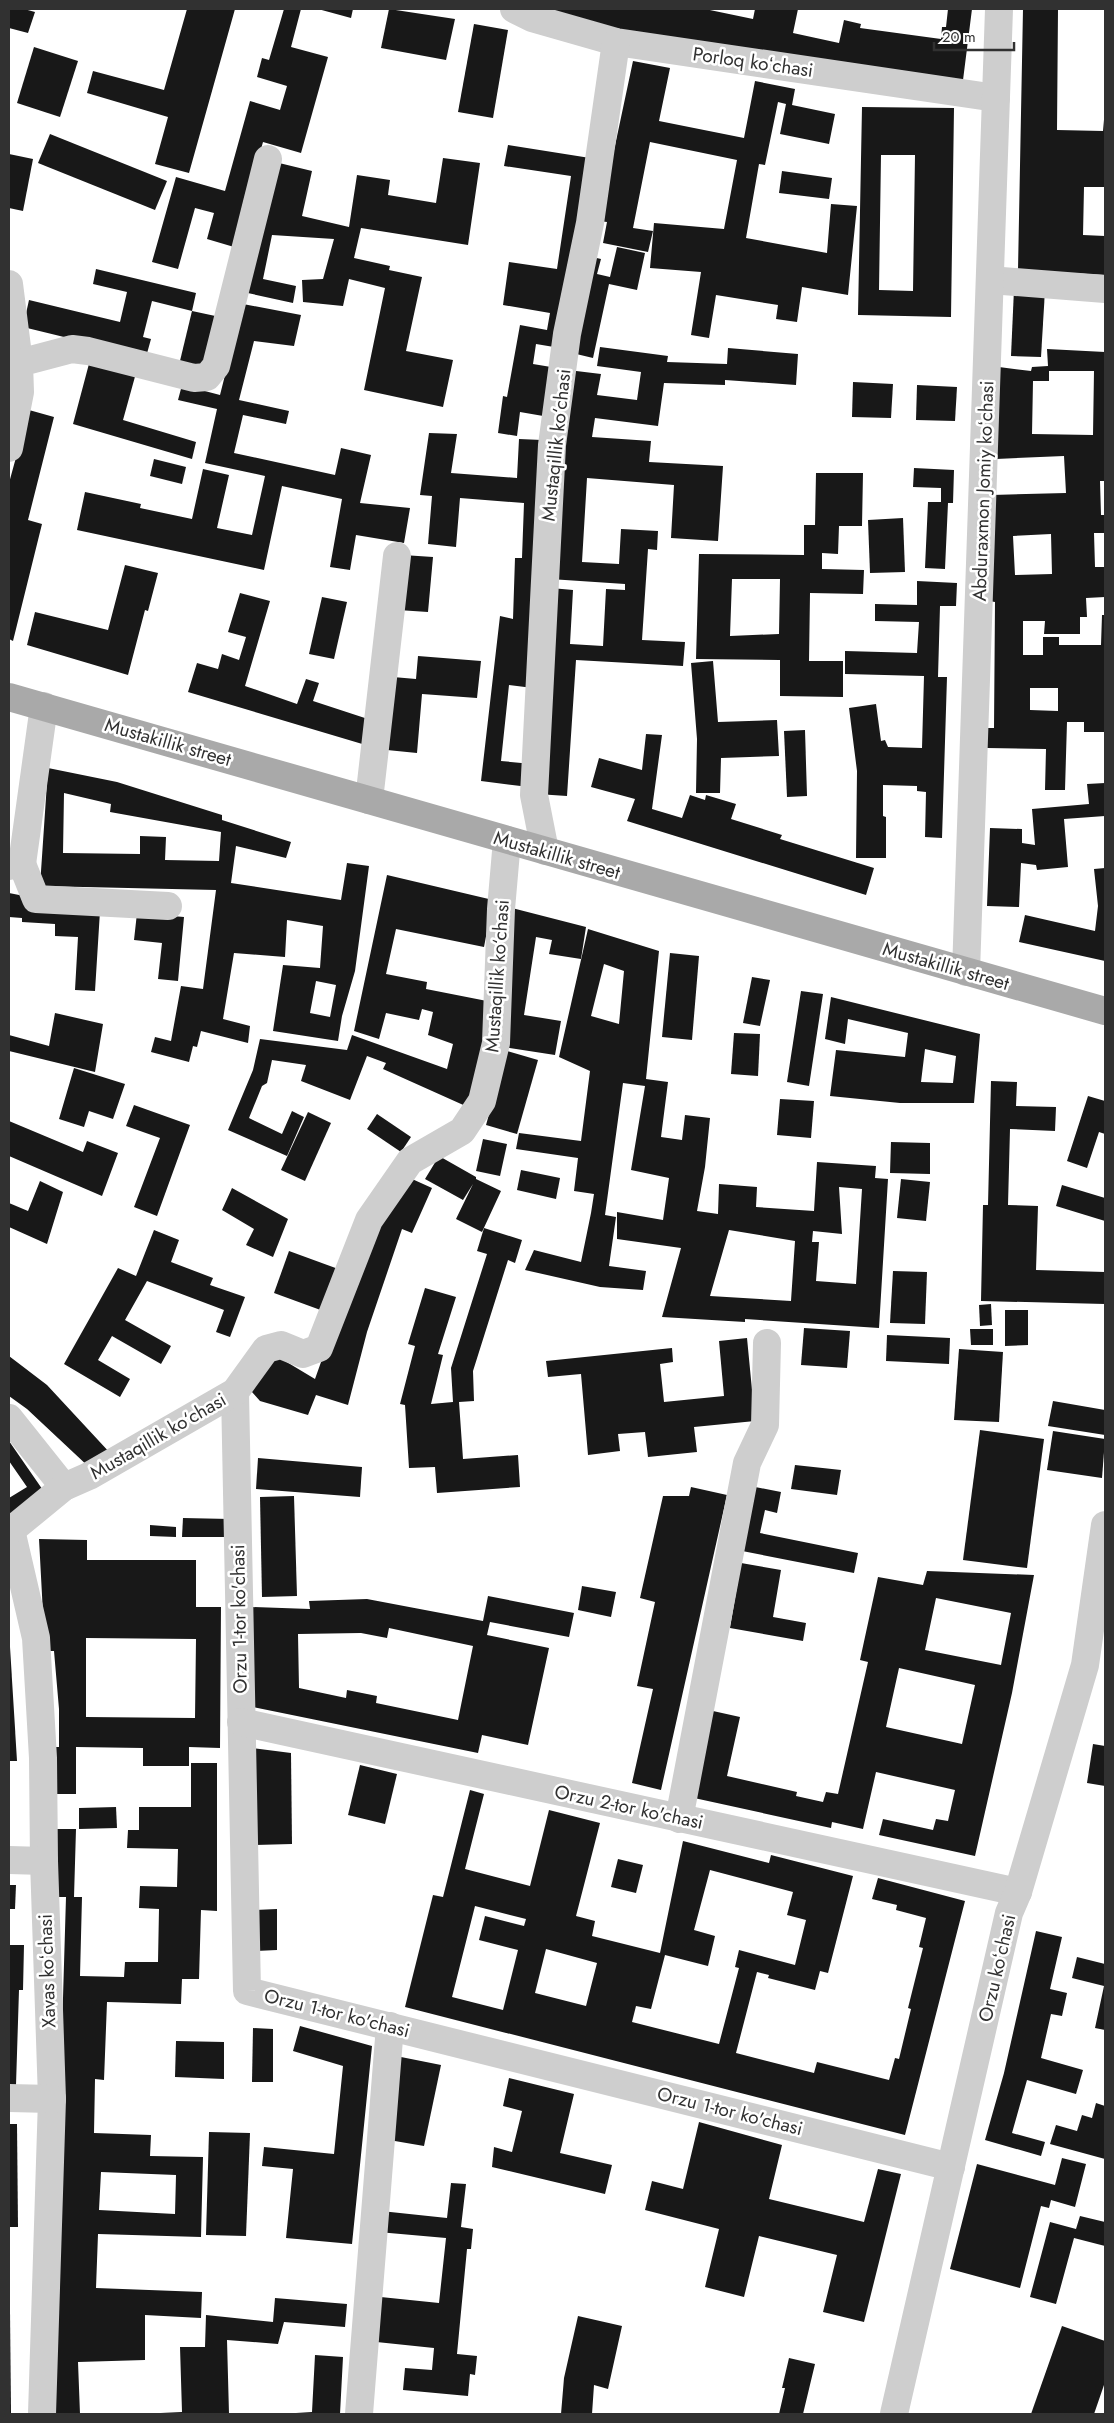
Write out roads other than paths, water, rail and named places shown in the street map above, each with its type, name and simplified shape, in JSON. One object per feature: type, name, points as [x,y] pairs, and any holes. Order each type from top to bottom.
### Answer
[{"type":"main road","name":"Mustakillik street","points":[[9,697],[966,972],[1105,1010]]},
{"type":"street","name":"Porloq koʻchasi","points":[[514,9],[532,18],[616,42],[996,98]]},
{"type":"street","name":"Abduraxmon Jomiy koʻchasi","points":[[966,972],[999,9]]},
{"type":"street","name":"Mustaqillik ko‘chasi","points":[[545,851],[534,794],[552,445],[568,334],[590,223],[616,42]]},
{"type":"street","points":[[19,363],[72,349],[88,351],[194,378],[207,377],[216,366],[268,159]]},
{"type":"street","points":[[990,280],[1105,289]]},
{"type":"street","points":[[9,284],[19,363],[20,392],[9,448]]},
{"type":"street","points":[[369,800],[397,556]]},
{"type":"street","points":[[44,706],[15,865],[36,899],[168,906]]},
{"type":"street","name":"Mustaqillik ko‘chasi","points":[[10,1531],[64,1487],[89,1476],[235,1392],[266,1349],[281,1345],[303,1354],[319,1348],[368,1220],[410,1161],[462,1131],[482,1101],[496,1043],[500,909],[507,840]]},
{"type":"street","points":[[680,1818],[746,1463],[765,1425],[767,1342]]},
{"type":"street","name":"Orzu 1-tor ko'chasi","points":[[235,1392],[247,1991],[951,2167]]},
{"type":"street","points":[[9,1418],[64,1487]]},
{"type":"street","name":"Orzu koʻchasi","points":[[894,2414],[1009,1913],[1018,1892],[1095,1667],[1105,1525]]},
{"type":"street","name":"Xavas koʻchasi","points":[[10,1531],[36,1638],[43,1758],[44,1861],[52,2099],[42,2414]]},
{"type":"street","name":"Orzu 2-tor ko'chasi","points":[[241,1722],[1018,1892]]},
{"type":"street","points":[[9,1860],[44,1861]]},
{"type":"street","points":[[359,2414],[390,2026]]},
{"type":"street","points":[[9,2098],[52,2099]]}]
